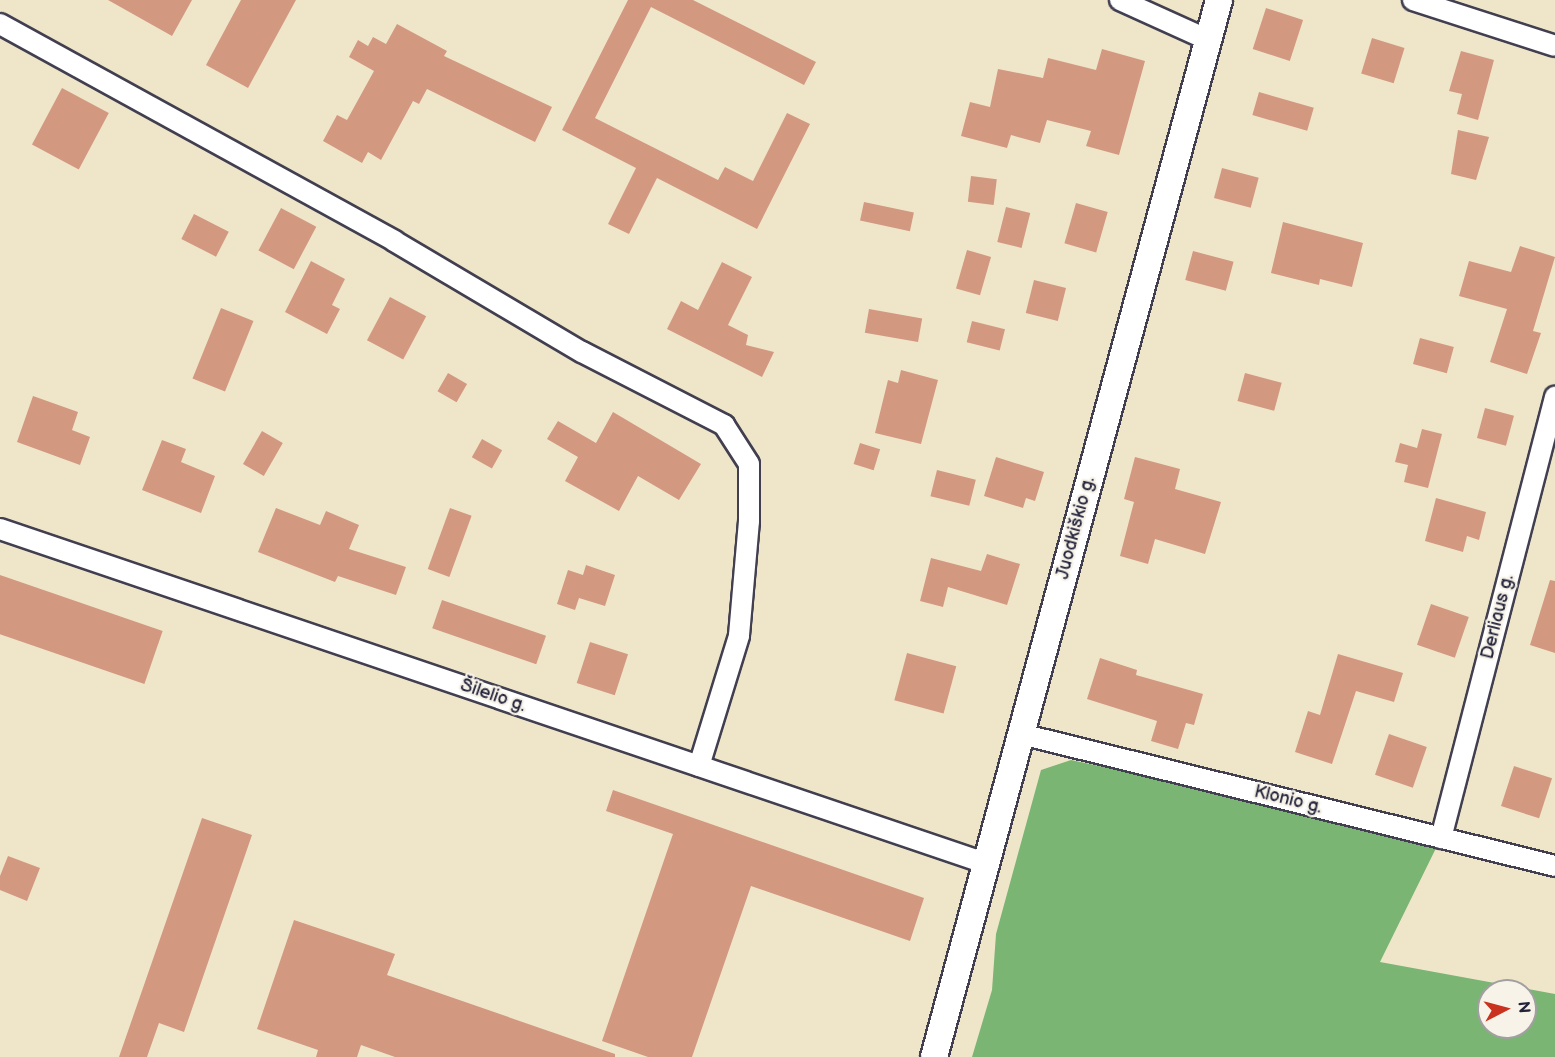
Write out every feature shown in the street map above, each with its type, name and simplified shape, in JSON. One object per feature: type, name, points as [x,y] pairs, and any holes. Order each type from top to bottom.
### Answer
[{"type":"street","points":[[1120,0],[1208,40]]},
{"type":"street","name":"Juodkiškio g.","points":[[934,1057],[1219,0]]},
{"type":"street","points":[[1413,0],[1555,46]]},
{"type":"street","points":[[0,24],[394,241],[582,352],[724,425],[749,464],[749,521],[740,636],[699,766]]},
{"type":"street","name":"Derliaus g.","points":[[1441,838],[1555,396]]},
{"type":"street","name":"Šilelio g.","points":[[0,529],[985,863]]},
{"type":"street","name":"Klonio g.","points":[[1021,734],[1555,866]]},
{"type":"green space","points":[[1071,760],[1441,838],[1380,962],[1477,980],[1477,1039],[1537,1039],[1537,991],[1555,994],[1555,1057],[972,1057],[992,990],[996,934],[1041,770]]},
{"type":"building","points":[[108,0],[192,0],[172,36]]},
{"type":"building","points":[[241,0],[296,0],[248,88],[206,65]]},
{"type":"building","points":[[628,0],[693,0],[816,62],[804,85],[651,7],[595,118],[718,180],[725,167],[753,181],[787,113],[810,124],[757,229],[657,178],[629,234],[608,224],[636,168],[562,130]]},
{"type":"building","points":[[1266,8],[1303,20],[1290,61],[1253,49]]},
{"type":"building","points":[[397,24],[447,51],[444,56],[552,107],[535,142],[427,89],[419,104],[413,101],[381,160],[368,152],[362,163],[323,141],[337,115],[347,120],[374,71],[349,57],[358,40],[368,46],[373,37],[386,44]]},
{"type":"building","points":[[1372,38],[1405,48],[1394,83],[1361,73]]},
{"type":"building","points":[[1102,49],[1145,61],[1119,155],[1086,146],[1091,131],[1047,120],[1040,143],[1011,135],[1007,148],[961,136],[970,102],[990,107],[998,69],[1043,78],[1048,58],[1096,70]]},
{"type":"building","points":[[1461,51],[1494,60],[1478,120],[1457,114],[1462,94],[1449,91]]},
{"type":"building","points":[[62,88],[109,113],[79,169],[32,145]]},
{"type":"building","points":[[1259,92],[1314,108],[1307,131],[1252,115]]},
{"type":"building","points":[[1458,130],[1489,137],[1476,180],[1451,174]]},
{"type":"building","points":[[1222,168],[1259,178],[1251,208],[1214,198]]},
{"type":"building","points":[[971,176],[997,179],[994,205],[968,202]]},
{"type":"building","points":[[864,202],[914,213],[910,231],[860,221]]},
{"type":"building","points":[[1076,203],[1108,212],[1096,252],[1064,243]]},
{"type":"building","points":[[1006,207],[1030,213],[1022,248],[997,242]]},
{"type":"building","points":[[281,208],[316,227],[294,269],[258,250]]},
{"type":"building","points":[[194,214],[229,232],[216,257],[181,239]]},
{"type":"building","points":[[1283,222],[1363,243],[1352,287],[1320,279],[1319,285],[1271,273]]},
{"type":"building","points":[[1520,246],[1555,257],[1533,331],[1541,333],[1527,374],[1490,362],[1507,309],[1459,296],[1469,261],[1511,272]]},
{"type":"building","points":[[967,250],[991,257],[980,295],[956,288]]},
{"type":"building","points":[[1193,251],[1234,262],[1226,291],[1185,280]]},
{"type":"building","points":[[311,261],[345,279],[332,305],[340,309],[327,334],[285,312]]},
{"type":"building","points":[[722,262],[752,277],[728,325],[748,335],[746,345],[774,352],[762,377],[667,329],[681,301],[698,310]]},
{"type":"building","points":[[1034,280],[1066,288],[1058,321],[1026,313]]},
{"type":"building","points":[[390,297],[426,316],[403,360],[367,340]]},
{"type":"building","points":[[221,308],[253,321],[225,392],[193,378]]},
{"type":"building","points":[[869,309],[922,318],[918,342],[865,333]]},
{"type":"building","points":[[972,321],[1005,329],[1000,351],[967,342]]},
{"type":"building","points":[[1420,338],[1454,347],[1447,373],[1413,364]]},
{"type":"building","points":[[901,370],[938,380],[921,444],[875,433],[888,380],[898,383]]},
{"type":"building","points":[[448,373],[467,384],[457,402],[438,391]]},
{"type":"building","points":[[1245,373],[1282,383],[1274,411],[1237,401]]},
{"type":"building","points":[[33,396],[78,412],[72,430],[90,437],[80,465],[17,442]]},
{"type":"building","points":[[1485,408],[1514,416],[1506,446],[1477,438]]},
{"type":"building","points":[[613,412],[701,464],[679,500],[638,476],[619,511],[565,481],[578,457],[547,439],[558,421],[596,443]]},
{"type":"building","points":[[1422,429],[1442,434],[1428,488],[1404,482],[1408,465],[1395,462],[1400,443],[1417,448]]},
{"type":"building","points":[[262,431],[283,443],[264,476],[243,464]]},
{"type":"building","points":[[482,439],[502,450],[492,469],[472,457]]},
{"type":"building","points":[[162,440],[186,449],[181,462],[215,476],[201,513],[142,490]]},
{"type":"building","points":[[860,443],[880,449],[874,470],[854,464]]},
{"type":"building","points":[[996,457],[1044,472],[1035,501],[1026,498],[1023,508],[984,496]]},
{"type":"building","points":[[1135,457],[1180,469],[1175,489],[1221,502],[1205,554],[1155,539],[1148,564],[1120,556],[1134,502],[1124,499]]},
{"type":"building","points":[[937,470],[976,480],[969,506],[930,496]]},
{"type":"building","points":[[1436,498],[1486,512],[1479,540],[1467,536],[1463,552],[1425,541]]},
{"type":"building","points":[[276,508],[320,525],[326,511],[359,525],[349,549],[406,567],[396,595],[338,576],[335,582],[258,552]]},
{"type":"building","points":[[450,508],[472,516],[449,577],[428,569]]},
{"type":"building","points":[[987,554],[1020,564],[1007,605],[948,587],[943,607],[920,601],[931,558],[981,571]]},
{"type":"building","points":[[586,565],[615,575],[605,606],[579,598],[575,610],[557,604],[568,570],[583,575]]},
{"type":"building","points":[[0,575],[163,631],[144,684],[0,634]]},
{"type":"building","points":[[1550,580],[1555,581],[1555,653],[1530,645]]},
{"type":"building","points":[[442,600],[546,636],[536,664],[432,628]]},
{"type":"building","points":[[1431,604],[1469,617],[1455,658],[1417,645]]},
{"type":"building","points":[[590,642],[628,654],[615,695],[577,683]]},
{"type":"building","points":[[907,653],[956,666],[944,714],[894,700]]},
{"type":"building","points":[[1338,654],[1403,673],[1394,702],[1356,691],[1332,764],[1295,752],[1308,711],[1320,715]]},
{"type":"building","points":[[1100,658],[1137,670],[1136,675],[1203,694],[1194,725],[1186,723],[1178,749],[1151,741],[1157,721],[1087,699]]},
{"type":"building","points":[[1389,734],[1427,747],[1413,788],[1375,775]]},
{"type":"building","points":[[1514,766],[1552,778],[1539,818],[1501,806]]},
{"type":"building","points":[[613,790],[924,898],[910,941],[751,886],[692,1057],[648,1057],[602,1041],[673,834],[606,811]]},
{"type":"building","points":[[202,818],[252,835],[184,1032],[159,1023],[147,1057],[119,1057]]},
{"type":"building","points":[[8,856],[40,868],[27,901],[0,890],[0,876]]},
{"type":"building","points":[[294,920],[395,954],[387,975],[615,1054],[615,1057],[395,1057],[361,1045],[357,1057],[316,1057],[318,1050],[257,1029]]}]
